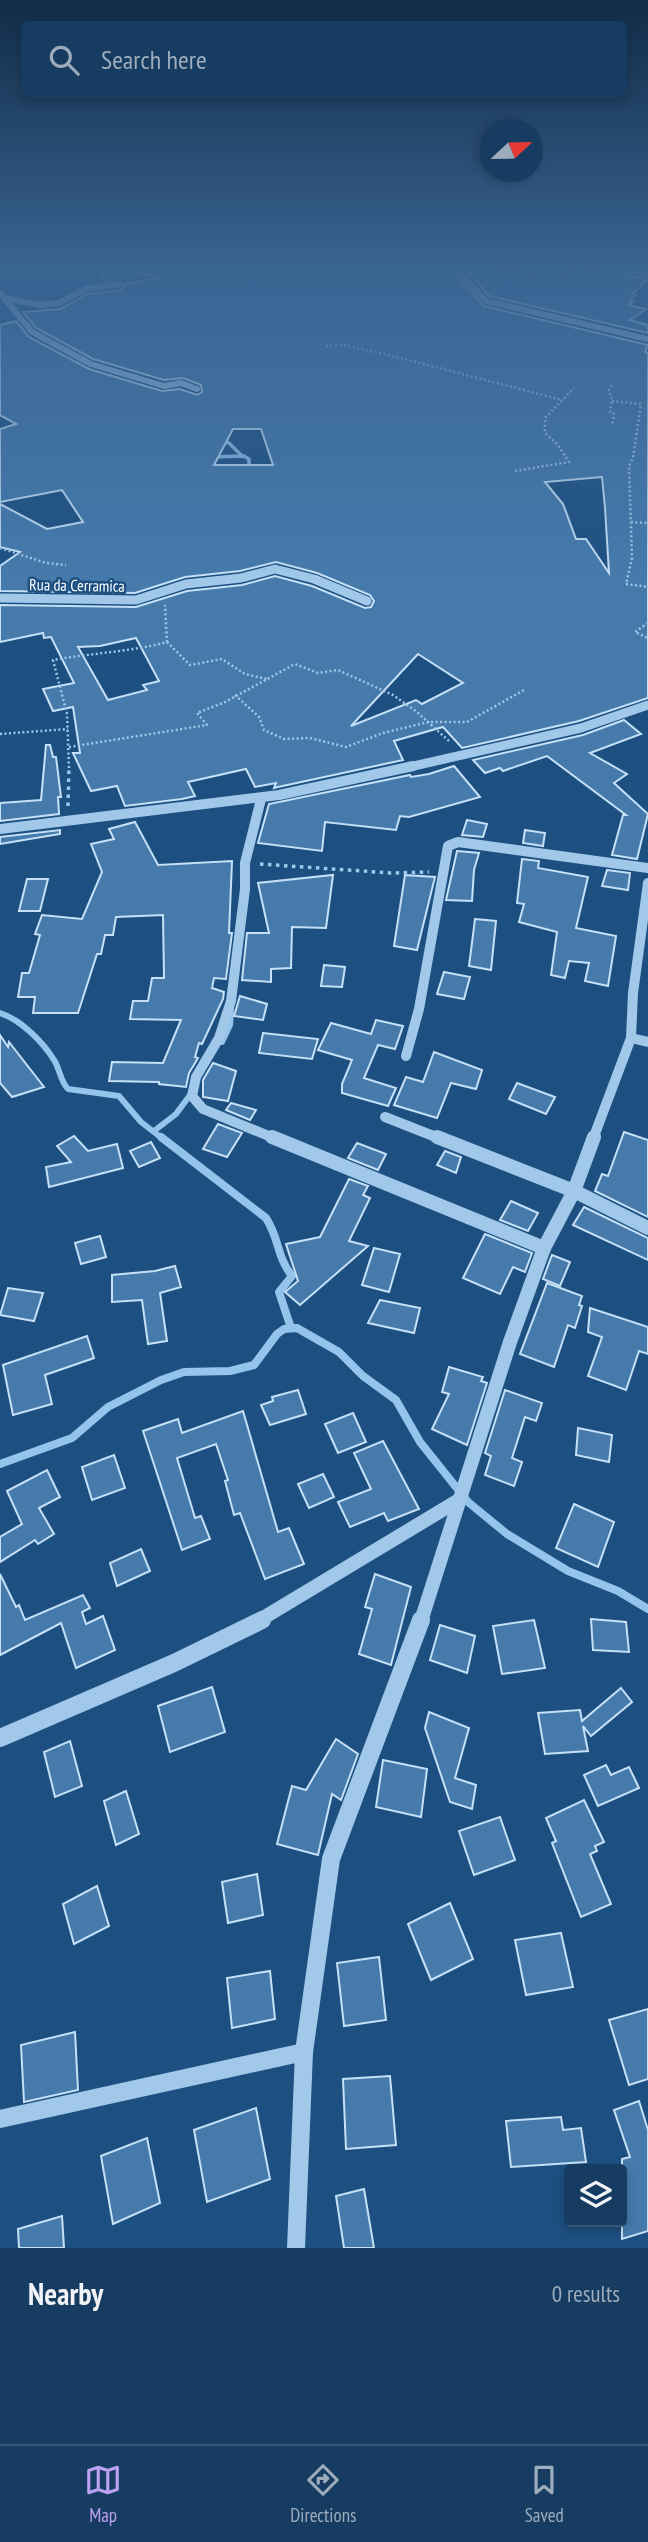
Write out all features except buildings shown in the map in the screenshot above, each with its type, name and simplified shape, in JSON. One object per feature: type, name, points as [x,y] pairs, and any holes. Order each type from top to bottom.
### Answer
[{"type":"street","points":[[103,368],[164,386],[181,383],[197,389]]},
{"type":"street","points":[[275,569],[314,579],[367,601]]},
{"type":"street","name":"Rua da Cerramica","points":[[0,598],[136,600],[186,584],[241,579],[275,569]]},
{"type":"street","points":[[0,829],[261,799],[465,756],[581,728],[648,705]]},
{"type":"street","points":[[261,799],[245,863],[246,889],[231,1001],[224,1028],[196,1077],[192,1096],[203,1109],[544,1248]]},
{"type":"street","points":[[406,1056],[419,1009],[441,872],[448,846],[458,842],[648,868]]},
{"type":"street","points":[[296,2248],[304,2052],[331,1859],[421,1621],[510,1342],[544,1248],[573,1191],[631,1038],[633,993],[648,883]]},
{"type":"street","points":[[631,1038],[648,1042]]},
{"type":"street","points":[[385,1117],[573,1191],[648,1228]]},
{"type":"street","points":[[0,1738],[173,1663],[261,1620],[459,1500]]},
{"type":"street","points":[[0,2119],[304,2052]]},
{"type":"path","points":[[439,368],[562,400]]},
{"type":"path","points":[[612,385],[609,390],[612,401],[610,412],[614,414],[612,425]]},
{"type":"path","points":[[515,471],[569,462],[558,445],[545,433],[545,418],[574,388]]},
{"type":"path","points":[[612,401],[641,404],[634,458],[629,466],[632,558],[626,584],[648,587]]},
{"type":"path","points":[[631,523],[648,523]]},
{"type":"path","points":[[0,548],[46,563],[66,565]]},
{"type":"path","points":[[157,593],[166,606],[167,642],[190,665],[222,659],[245,674],[268,680]]},
{"type":"path","points":[[648,623],[635,632],[648,638]]},
{"type":"path","points":[[67,821],[67,708],[53,660],[103,651],[136,650],[167,642]]},
{"type":"path","points":[[69,747],[207,725],[197,713],[268,680],[295,664],[318,673],[338,670],[393,695],[465,756]]},
{"type":"path","points":[[235,695],[259,717],[264,730],[284,739],[310,738],[346,747],[383,733],[428,722],[467,722],[524,690]]},
{"type":"path","points":[[0,734],[68,729]]},
{"type":"path","points":[[245,863],[391,873],[441,872]]},
{"type":"waterway","points":[[219,440],[229,443],[242,456]]},
{"type":"waterway","points":[[211,457],[244,456],[249,459],[249,467],[256,470]]},
{"type":"waterway","points":[[222,1042],[230,1025],[231,1010]]},
{"type":"waterway","points":[[0,1013],[23,1026],[44,1046],[68,1089],[119,1096],[141,1122],[163,1139]]},
{"type":"waterway","points":[[154,1131],[176,1114],[193,1091]]},
{"type":"waterway","points":[[161,1137],[266,1218],[292,1276],[279,1292],[291,1328]]},
{"type":"waterway","points":[[0,1464],[72,1438],[108,1407],[161,1380],[184,1372],[230,1371],[254,1365],[277,1334],[284,1329],[297,1328],[339,1352],[363,1376],[396,1400],[420,1442],[468,1502],[507,1534],[568,1571],[618,1591],[648,1609]]}]
